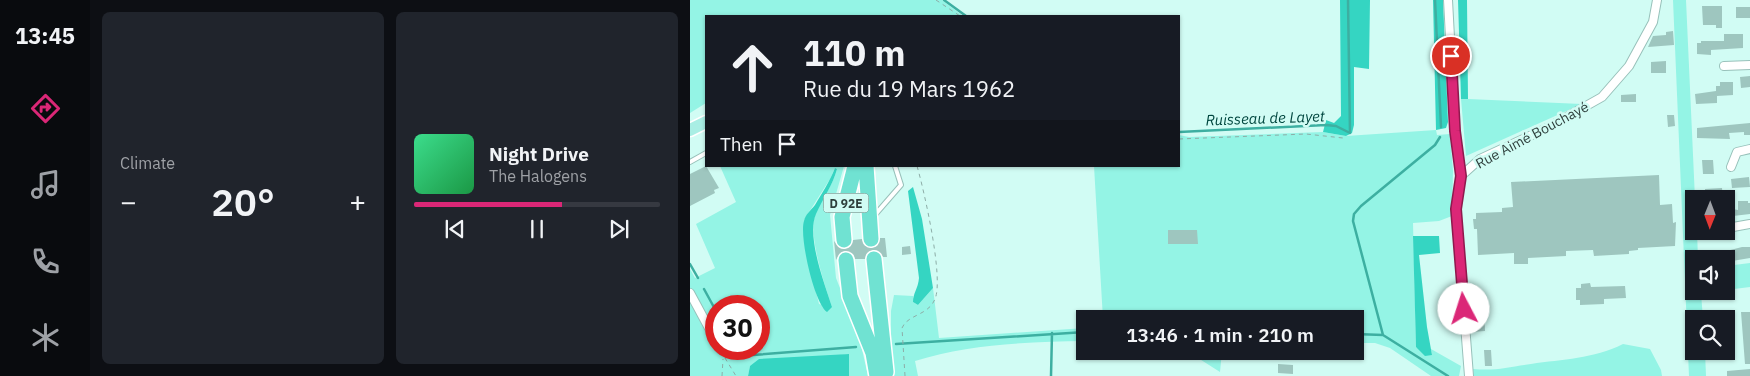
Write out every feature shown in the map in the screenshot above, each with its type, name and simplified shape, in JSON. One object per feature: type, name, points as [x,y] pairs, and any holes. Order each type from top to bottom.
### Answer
[{"type":"highway","name":"D 92E","points":[[844,240],[842,217],[855,167]]},
{"type":"highway","name":"D 92E","points":[[866,167],[871,239]]},
{"type":"highway","points":[[874,259],[880,373]]},
{"type":"highway","points":[[846,260],[850,296],[867,335],[880,373]]},
{"type":"main road","points":[[690,130],[705,122]]},
{"type":"street","points":[[1448,0],[1455,131],[1461,176]]},
{"type":"street","name":"Rue Aimé Bouchayé","points":[[1469,376],[1456,209],[1461,176],[1480,159],[1547,128],[1602,97],[1633,59],[1653,22],[1657,0]]},
{"type":"street","points":[[1724,66],[1750,65]]},
{"type":"street","points":[[1731,167],[1741,149],[1750,149]]},
{"type":"street","points":[[1735,227],[1750,224]]},
{"type":"street","points":[[690,293],[705,321]]},
{"type":"lane","points":[[690,162],[705,154]]},
{"type":"lane","points":[[870,222],[901,185],[895,167]]},
{"type":"path","points":[[936,0],[958,15]]},
{"type":"path","points":[[1180,139],[1306,134],[1344,138]]},
{"type":"path","points":[[905,376],[902,328],[904,322],[928,310],[936,298],[937,284],[928,216],[917,167]]},
{"type":"path","points":[[722,376],[723,360]]},
{"type":"path","points":[[727,360],[736,376]]},
{"type":"green space","points":[[690,0],[942,0],[962,15],[705,15],[705,104],[690,113]]},
{"type":"green space","points":[[1340,0],[1370,0],[1369,69],[1354,67],[1354,125],[1352,133],[1346,136],[1323,132],[1326,120],[1334,123],[1341,116]]},
{"type":"green space","points":[[1433,0],[1443,0],[1448,122],[1446,128],[1436,130]]},
{"type":"green space","points":[[1458,0],[1467,0],[1468,99],[1461,99]]},
{"type":"green space","points":[[1673,0],[1686,0],[1695,190],[1685,190],[1685,240],[1697,240],[1698,250],[1685,250],[1685,282]]},
{"type":"green space","points":[[1461,99],[1468,99],[1582,104],[1466,156]]},
{"type":"green space","points":[[1436,130],[1437,135],[1450,134],[1453,171],[1452,216],[1439,221],[1413,223],[1416,347],[1432,355],[1431,349],[1461,366],[1459,376],[1431,376],[1390,348],[1375,343],[1364,343],[1364,310],[1102,310],[1094,167],[1180,167],[1180,135],[1189,137],[1323,132],[1346,136]]},
{"type":"green space","points":[[720,167],[844,167],[830,215],[836,278],[859,336],[868,376],[849,376],[849,354],[750,366],[748,376],[690,376],[690,269],[695,278],[715,268],[696,224],[736,202]],"holes":[[[835,168],[837,169],[815,215],[813,224],[815,248],[832,307],[819,304],[806,249],[804,220]]]},
{"type":"green space","points":[[835,168],[837,169],[835,175],[816,214],[813,235],[821,274],[832,307],[827,312],[817,296],[813,283],[806,254],[803,229],[806,217],[815,205]]},
{"type":"green space","points":[[913,187],[922,219],[933,288],[918,305],[913,302],[919,278],[908,191]]},
{"type":"green space","points":[[1413,236],[1439,236],[1440,253],[1419,255],[1432,355],[1425,356],[1416,347]]},
{"type":"green space","points":[[1750,263],[1750,287],[1735,289],[1735,265]]},
{"type":"green space","points":[[933,288],[939,338],[1076,329],[1076,341],[1021,343],[956,351],[915,361],[918,376],[891,376],[891,311],[894,295],[913,296],[913,302],[918,305]]},
{"type":"green space","points":[[1686,300],[1702,300],[1702,310],[1686,310]]},
{"type":"green space","points":[[1623,344],[1650,349],[1661,370],[1662,376],[1474,376],[1473,369],[1496,369],[1578,358],[1600,353]]},
{"type":"green space","points":[[849,354],[849,376],[748,376],[750,366],[758,360],[770,360],[770,358]]},
{"type":"green space","points":[[1201,360],[1221,360],[1220,372]]},
{"type":"green space","points":[[1688,360],[1705,360],[1706,376],[1689,376]]},
{"type":"building","points":[[1702,6],[1722,6],[1722,28],[1716,28],[1716,25],[1703,25]]},
{"type":"building","points":[[1736,7],[1750,7],[1750,18],[1736,18]]},
{"type":"building","points":[[1673,31],[1674,45],[1648,47],[1653,36],[1666,35],[1666,32]]},
{"type":"building","points":[[1724,34],[1743,34],[1743,48],[1711,50],[1711,55],[1697,54],[1697,43],[1701,43],[1701,41],[1724,41]]},
{"type":"building","points":[[1666,61],[1666,73],[1651,73],[1651,62]]},
{"type":"building","points":[[1750,76],[1750,87],[1741,88],[1740,77]]},
{"type":"building","points":[[1720,82],[1733,82],[1733,95],[1717,96],[1717,103],[1696,104],[1695,94],[1716,91],[1716,86],[1720,86]]},
{"type":"building","points":[[1636,94],[1636,102],[1621,102],[1621,95]]},
{"type":"building","points":[[1667,115],[1674,115],[1675,126],[1668,127]]},
{"type":"building","points":[[1750,123],[1750,135],[1744,135],[1744,132],[1729,133],[1730,139],[1697,138],[1697,128]]},
{"type":"building","points":[[1702,160],[1713,160],[1714,174],[1703,174]]},
{"type":"building","points":[[707,167],[719,188],[714,190],[715,193],[690,206],[690,174]]},
{"type":"building","points":[[1659,175],[1660,205],[1672,204],[1673,223],[1676,222],[1675,246],[1638,248],[1638,250],[1629,251],[1629,254],[1594,256],[1593,250],[1566,251],[1566,256],[1528,258],[1528,264],[1514,264],[1514,253],[1478,255],[1477,229],[1474,229],[1473,219],[1476,219],[1476,213],[1502,212],[1502,208],[1513,207],[1511,182]]},
{"type":"building","points":[[1749,177],[1750,187],[1732,188],[1731,179]]},
{"type":"building","points":[[1722,188],[1722,190],[1705,190]]},
{"type":"building","points":[[1738,201],[1748,201],[1750,203],[1750,214],[1735,216],[1735,209],[1738,210]]},
{"type":"building","points":[[1168,230],[1197,230],[1198,244],[1168,244]]},
{"type":"building","points":[[880,238],[885,238],[887,257],[883,257],[878,251],[874,250],[868,252],[865,259],[855,259],[853,254],[845,251],[840,253],[836,260],[834,241],[840,248],[844,249],[850,247],[853,240],[862,239],[864,245],[871,248],[877,246]]},
{"type":"building","points":[[910,246],[911,254],[902,255],[902,247]]},
{"type":"building","points":[[1750,247],[1750,258],[1735,260],[1735,250],[1730,250]]},
{"type":"building","points":[[1590,283],[1591,287],[1625,286],[1626,298],[1604,299],[1604,304],[1580,305],[1580,300],[1576,300],[1576,288],[1581,288],[1581,284]]},
{"type":"building","points":[[1469,296],[1480,296],[1481,305],[1484,305],[1485,331],[1471,332]]},
{"type":"building","points":[[1741,312],[1750,312],[1750,364],[1745,364]]},
{"type":"building","points":[[1484,350],[1491,350],[1492,366],[1485,366]]},
{"type":"building","points":[[1278,364],[1293,365],[1293,374],[1278,373]]},
{"type":"building","points":[[1750,369],[1750,376],[1727,376],[1727,371]]},
{"type":"waterway","name":"Ruisseau de Layet","points":[[944,0],[965,15]]},
{"type":"waterway","name":"Ruisseau de Layet","points":[[1180,132],[1326,125],[1336,126],[1350,133],[1348,0]]},
{"type":"waterway","points":[[1435,0],[1441,127]]},
{"type":"waterway","points":[[1383,335],[1353,221],[1354,214],[1361,206],[1435,145],[1440,137]]},
{"type":"waterway","points":[[690,264],[698,278]]},
{"type":"waterway","points":[[704,289],[707,295]]},
{"type":"waterway","points":[[1051,376],[1052,333]]},
{"type":"waterway","points":[[896,344],[1076,333]]},
{"type":"waterway","points":[[1364,334],[1383,335]]},
{"type":"waterway","name":"Ruisseau de Layet","points":[[1383,335],[1448,376]]},
{"type":"waterway","points":[[770,354],[856,347]]},
{"type":"route","points":[[1451,56],[1455,131],[1461,176],[1456,209],[1464,309]]}]
